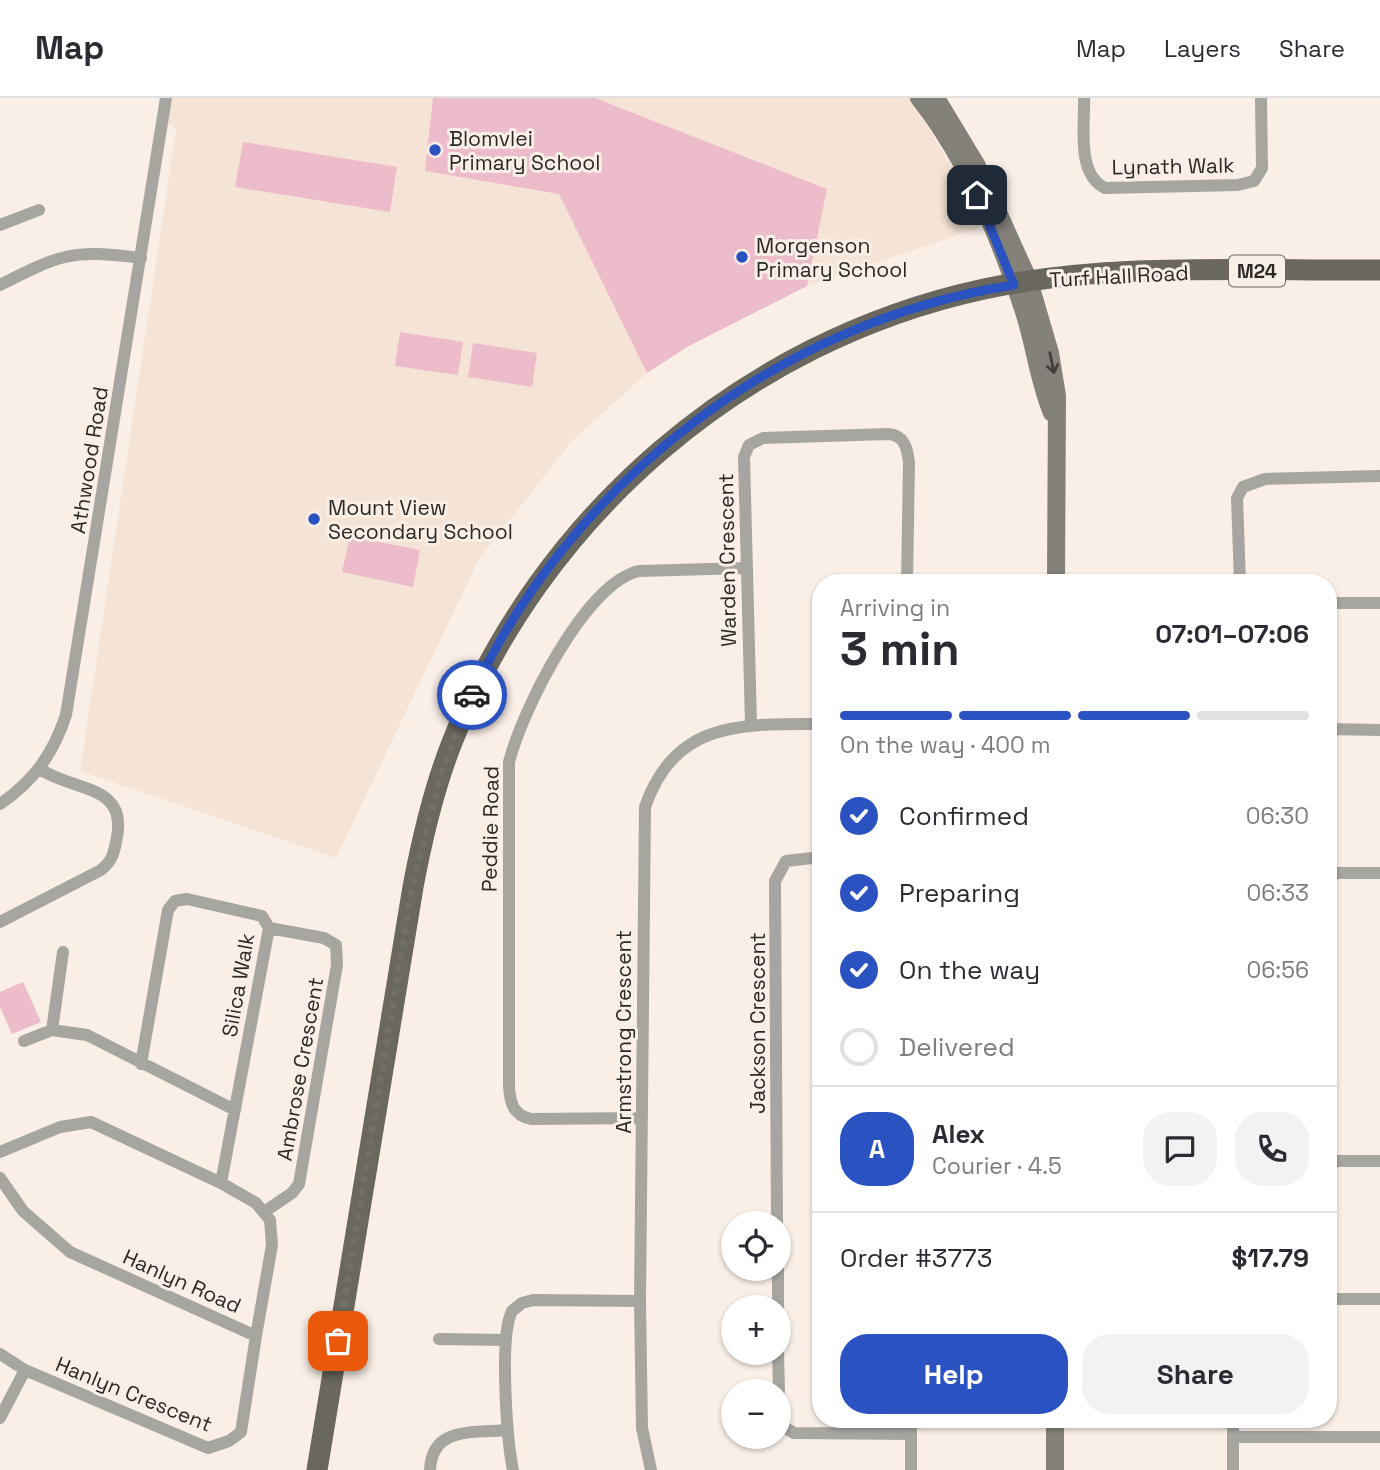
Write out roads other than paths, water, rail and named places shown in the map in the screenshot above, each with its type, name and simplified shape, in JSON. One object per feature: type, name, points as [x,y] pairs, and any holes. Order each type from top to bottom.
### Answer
[{"type":"main road","name":"Turf Hall Road","points":[[317,1470],[412,887],[425,828],[451,746],[498,646],[538,582],[598,509],[645,463],[711,410],[779,367],[853,331],[927,304],[1022,283],[1134,273],[1380,270]]},
{"type":"street","name":"Athwood Road","points":[[0,804],[40,769],[58,740],[72,689],[166,98]]},
{"type":"street","points":[[919,98],[961,164],[1022,283]]},
{"type":"street","points":[[936,98],[977,166],[1056,382],[1056,574]]},
{"type":"street","name":"Lynath Walk","points":[[1084,98],[1086,167],[1094,181],[1105,188],[1238,185],[1254,181],[1262,168],[1261,98]]},
{"type":"street","points":[[0,225],[39,210]]},
{"type":"street","points":[[0,285],[70,254],[94,252],[141,258]]},
{"type":"street","name":"Warden Crescent","points":[[751,724],[744,457],[749,445],[763,438],[892,434],[904,442],[909,462],[907,574]]},
{"type":"street","points":[[1240,574],[1237,498],[1242,487],[1265,479],[1380,476]]},
{"type":"street","name":"Peddie Road","points":[[642,1118],[531,1119],[519,1115],[512,1105],[509,1059],[509,762],[516,738],[562,645],[607,587],[623,576],[639,571],[746,568]]},
{"type":"street","points":[[1337,603],[1380,603]]},
{"type":"street","name":"Armstrong Crescent","points":[[651,1470],[642,1428],[640,1301],[645,807],[658,775],[678,752],[714,732],[751,724],[812,724]]},
{"type":"street","points":[[1337,729],[1380,730]]},
{"type":"street","points":[[0,922],[101,870],[113,860],[120,820],[117,808],[109,799],[52,777],[40,769]]},
{"type":"street","name":"Jackson Crescent","points":[[777,1211],[775,881],[786,861],[812,857]]},
{"type":"street","points":[[1337,873],[1380,873]]},
{"type":"street","name":"Silica Walk","points":[[141,1064],[168,910],[175,901],[187,899],[262,916],[269,928],[221,1183]]},
{"type":"street","name":"Ambrose Crescent","points":[[264,1212],[292,1194],[299,1184],[337,965],[336,945],[324,938],[269,928]]},
{"type":"street","points":[[52,1030],[63,951]]},
{"type":"street","points":[[24,1041],[52,1030],[87,1035],[235,1110]]},
{"type":"street","points":[[0,1152],[60,1127],[91,1122],[221,1183],[256,1203],[264,1212]]},
{"type":"street","points":[[1337,1161],[1380,1161]]},
{"type":"street","name":"Hanlyn Road","points":[[0,1178],[23,1211],[70,1252],[256,1336],[272,1245],[270,1220],[264,1212]]},
{"type":"street","points":[[1337,1299],[1380,1299]]},
{"type":"street","points":[[513,1470],[508,1430],[506,1340],[509,1316],[522,1303],[640,1301]]},
{"type":"street","name":"Hanlyn Crescent","points":[[0,1354],[25,1370],[208,1448],[229,1441],[241,1432],[256,1336]]},
{"type":"street","points":[[439,1339],[506,1340]]},
{"type":"street","points":[[0,1418],[25,1370]]},
{"type":"street","points":[[911,1428],[911,1470]]},
{"type":"street","points":[[1055,1428],[1055,1470]]},
{"type":"street","points":[[1233,1428],[1233,1470]]},
{"type":"street","points":[[430,1470],[433,1451],[443,1439],[508,1430]]},
{"type":"street","points":[[791,1431],[911,1434]]},
{"type":"street","points":[[1233,1437],[1380,1437]]},
{"type":"place","name":"Blomvlei Primary School","points":[[435,150]]},
{"type":"place","name":"Morgenson Primary School","points":[[742,257]]},
{"type":"place","name":"Mount View Secondary School","points":[[314,519]]}]
